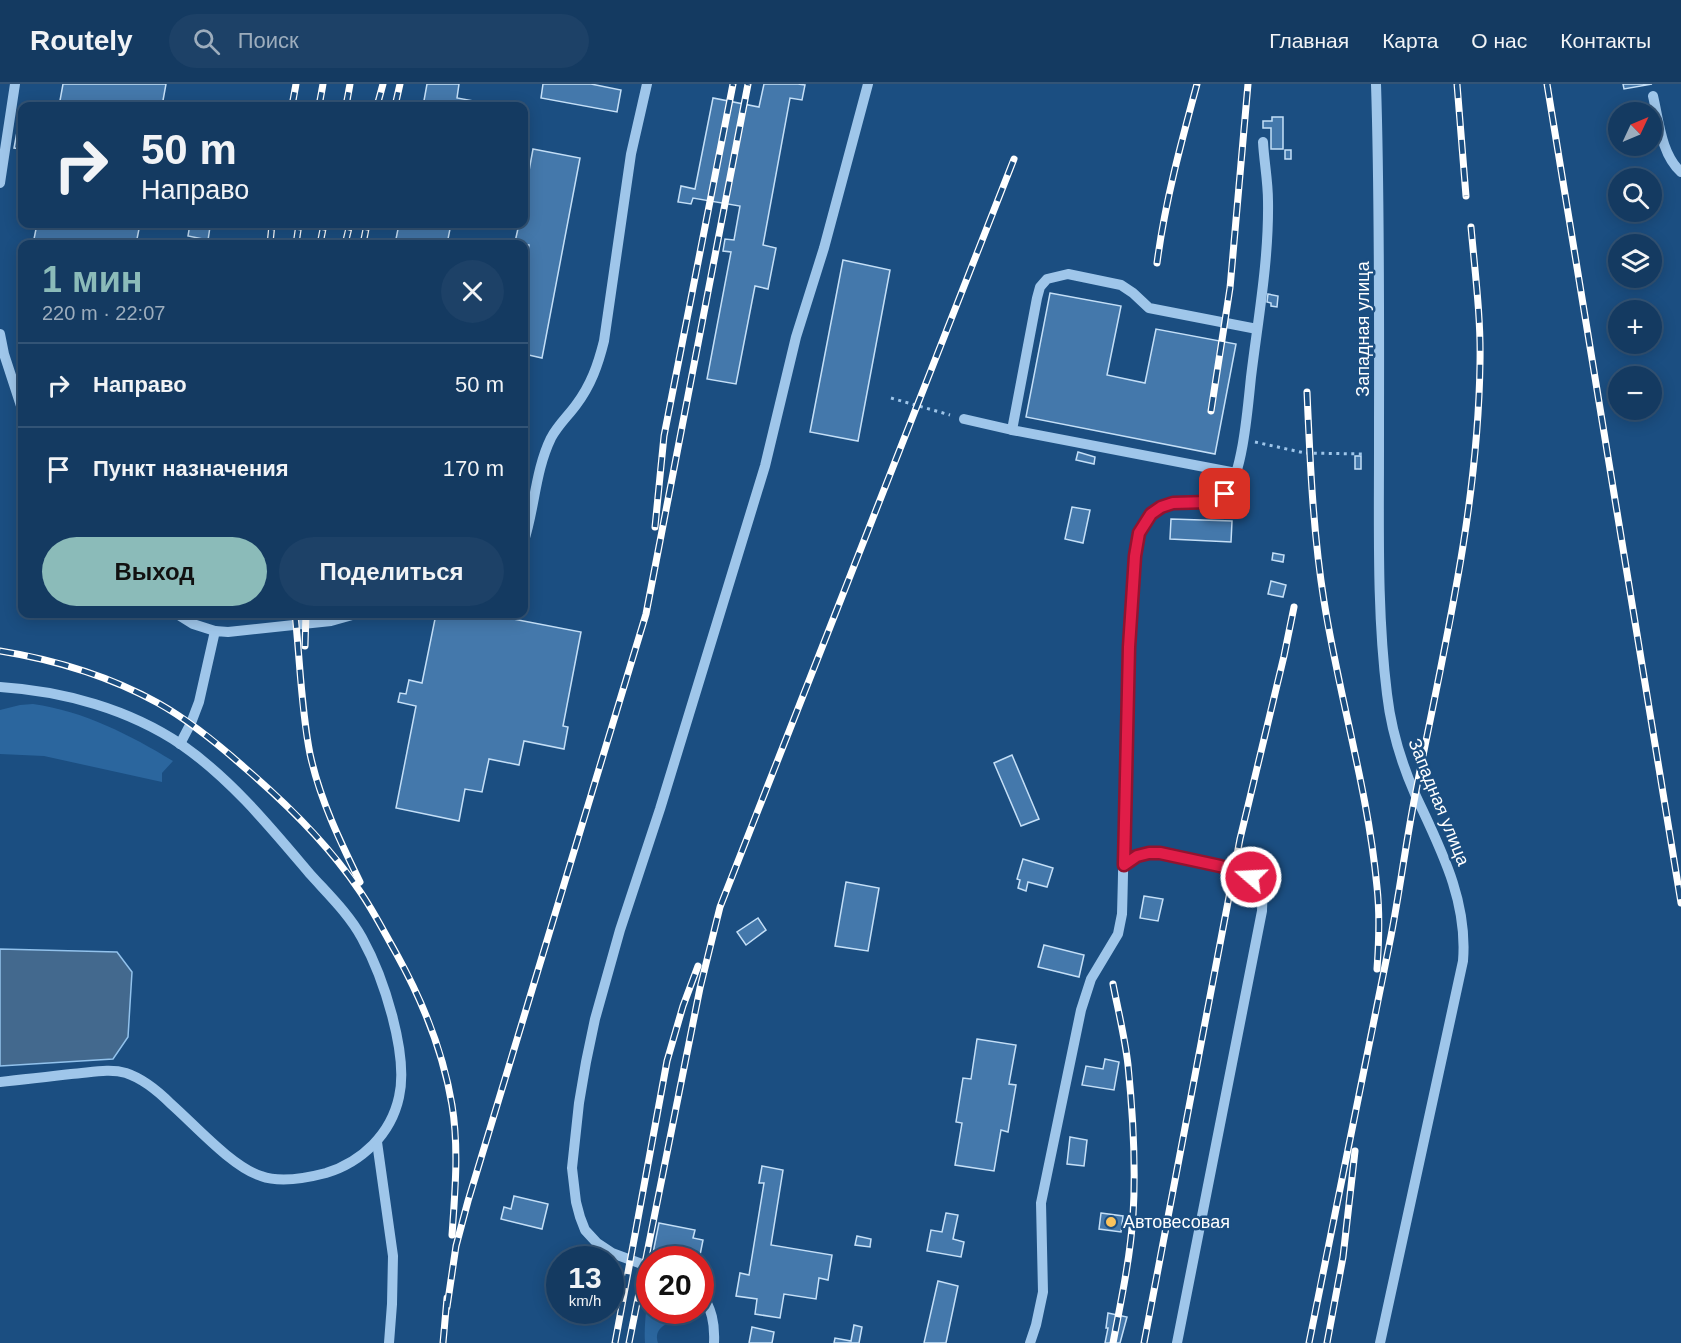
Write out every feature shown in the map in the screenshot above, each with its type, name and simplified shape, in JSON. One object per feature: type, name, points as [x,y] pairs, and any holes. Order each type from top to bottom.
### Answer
[{"type":"street","points":[[0,183],[15,84]]},
{"type":"street","points":[[528,524],[543,458],[557,429],[587,388],[604,341],[631,154],[647,84]]},
{"type":"street","points":[[636,1262],[612,1253],[597,1243],[585,1230],[576,1202],[572,1168],[586,1062],[595,1019],[620,930],[660,809],[765,466],[796,337],[824,248],[868,84]]},
{"type":"street","name":"Западная улица","points":[[1376,84],[1380,199],[1381,650],[1390,718],[1396,743],[1448,867],[1456,892],[1465,942],[1461,973],[1380,1343]]},
{"type":"street","points":[[1653,96],[1665,145],[1671,160],[1681,172]]},
{"type":"street","points":[[1030,1343],[1036,1326],[1042,1292],[1041,1203],[1085,994],[1097,967],[1114,942],[1120,924],[1124,865],[1129,647],[1135,556],[1139,533],[1151,514],[1161,507],[1173,503],[1216,500],[1225,494],[1234,482],[1243,440],[1264,279],[1268,200],[1263,142]]},
{"type":"street","points":[[1012,430],[1037,298],[1040,287],[1047,279],[1068,274],[1121,285],[1149,308],[1257,329]]},
{"type":"street","points":[[0,334],[18,397]]},
{"type":"street","points":[[964,419],[1236,473]]},
{"type":"street","points":[[183,618],[204,628],[228,632],[342,618]]},
{"type":"street","points":[[180,744],[199,702],[215,631]]},
{"type":"street","points":[[0,687],[54,693],[87,702],[144,724],[180,744],[205,762],[260,816],[345,914],[361,936],[372,958],[392,1017],[401,1073],[399,1097],[390,1122],[377,1142],[344,1166],[324,1173],[286,1179],[264,1178],[247,1171],[150,1085],[124,1072],[105,1071],[0,1082]]},
{"type":"street","points":[[1124,865],[1137,856],[1160,853],[1220,866],[1251,877],[1259,884],[1263,894],[1262,911],[1177,1343]]},
{"type":"street","points":[[377,1142],[393,1256],[389,1343]]},
{"type":"street","points":[[714,1324],[714,1343]]},
{"type":"path","points":[[891,398],[964,419]]},
{"type":"path","points":[[1243,440],[1298,452],[1363,454]]},
{"type":"shaded area","points":[[33,704],[70,712],[106,725],[173,761],[162,773],[162,782],[44,756],[0,754],[0,710]]},
{"type":"shaded area","points":[[0,949],[117,952],[132,972],[128,1037],[113,1059],[0,1066]]},
{"type":"shaded area","points":[[646,1324],[666,1324],[658,1333],[658,1343],[645,1343]]},
{"type":"building","points":[[63,84],[166,84],[163,102],[60,102]]},
{"type":"building","points":[[427,84],[459,84],[457,98],[474,101],[474,102],[424,102]]},
{"type":"building","points":[[543,84],[591,84],[621,90],[617,112],[541,98]]},
{"type":"building","points":[[764,84],[805,85],[802,100],[790,98],[763,245],[776,248],[768,289],[755,286],[736,384],[707,379],[731,252],[723,251],[725,239],[734,240],[740,206],[693,198],[691,204],[678,202],[681,186],[695,189],[713,98],[759,107]]},
{"type":"building","points":[[1623,84],[1652,84],[1624,89]]},
{"type":"building","points":[[1272,117],[1283,117],[1283,149],[1271,149],[1271,128],[1263,128],[1263,121],[1272,121]]},
{"type":"building","points":[[18,127],[18,148],[14,148]]},
{"type":"building","points":[[533,149],[580,158],[542,358],[528,355],[529,245],[528,240],[515,240],[518,228],[528,228],[528,176]]},
{"type":"building","points":[[1285,150],[1291,150],[1291,159],[1285,159]]},
{"type":"building","points":[[36,228],[139,228],[137,240],[34,240]]},
{"type":"building","points":[[189,228],[210,228],[208,240],[188,236]]},
{"type":"building","points":[[398,228],[450,228],[448,240],[396,240]]},
{"type":"building","points":[[843,260],[890,270],[858,441],[810,432]]},
{"type":"building","points":[[1050,293],[1121,306],[1107,375],[1145,383],[1156,329],[1236,344],[1215,454],[1026,417]]},
{"type":"building","points":[[1268,294],[1278,296],[1277,307],[1267,302]]},
{"type":"building","points":[[1078,452],[1095,457],[1094,464],[1076,460]]},
{"type":"building","points":[[1355,456],[1361,456],[1361,469],[1355,469]]},
{"type":"building","points":[[1072,507],[1090,510],[1083,543],[1065,539]]},
{"type":"building","points":[[1171,519],[1232,521],[1231,542],[1170,539]]},
{"type":"building","points":[[1273,553],[1284,555],[1283,562],[1272,560]]},
{"type":"building","points":[[1271,581],[1286,585],[1283,597],[1268,594]]},
{"type":"building","points":[[435,618],[508,618],[581,632],[563,726],[568,727],[564,749],[524,741],[519,765],[489,759],[482,792],[465,789],[459,821],[396,808],[416,706],[398,702],[400,693],[406,694],[409,680],[422,683]]},
{"type":"building","points":[[1012,755],[1039,819],[1021,826],[994,763]]},
{"type":"building","points":[[1023,859],[1053,868],[1047,887],[1028,882],[1026,891],[1018,888],[1020,880],[1017,879]]},
{"type":"building","points":[[846,882],[879,888],[868,951],[835,946]]},
{"type":"building","points":[[1144,896],[1163,899],[1158,921],[1140,918]]},
{"type":"building","points":[[758,918],[766,930],[746,945],[737,932]]},
{"type":"building","points":[[1044,945],[1084,955],[1079,977],[1038,967]]},
{"type":"building","points":[[977,1039],[1016,1045],[1009,1084],[1016,1085],[1008,1132],[1001,1130],[994,1171],[955,1165],[962,1123],[956,1122],[963,1078],[971,1079]]},
{"type":"building","points":[[1105,1059],[1119,1062],[1114,1090],[1082,1085],[1086,1066],[1103,1069]]},
{"type":"building","points":[[1070,1137],[1087,1140],[1084,1166],[1067,1164]]},
{"type":"building","points":[[762,1166],[783,1170],[771,1245],[832,1255],[828,1280],[819,1278],[816,1299],[784,1294],[780,1318],[755,1314],[757,1299],[736,1296],[740,1273],[749,1275],[764,1183],[759,1183]]},
{"type":"building","points":[[514,1196],[548,1204],[542,1229],[501,1219],[504,1207],[511,1209]]},
{"type":"building","points":[[946,1213],[958,1215],[953,1239],[964,1242],[961,1257],[927,1251],[931,1230],[942,1232]]},
{"type":"building","name":"Автовесовая","points":[[1101,1213],[1123,1216],[1121,1232],[1099,1229]]},
{"type":"building","points":[[659,1223],[695,1230],[693,1238],[703,1240],[702,1246],[654,1246]]},
{"type":"building","points":[[857,1236],[871,1239],[870,1247],[855,1245]]},
{"type":"building","points":[[938,1281],[958,1286],[946,1343],[924,1343]]},
{"type":"building","points":[[1108,1313],[1127,1317],[1120,1343],[1105,1343]]},
{"type":"building","points":[[854,1325],[862,1327],[859,1343],[834,1343],[835,1338],[851,1341]]},
{"type":"building","points":[[752,1327],[774,1332],[772,1343],[749,1343]]},
{"type":"railway","points":[[293,102],[296,84]]},
{"type":"railway","points":[[320,102],[323,84]]},
{"type":"railway","points":[[347,102],[350,84]]},
{"type":"railway","points":[[378,102],[383,84]]},
{"type":"railway","points":[[396,102],[400,84]]},
{"type":"railway","points":[[655,527],[664,436],[733,84]]},
{"type":"railway","points":[[447,1307],[456,1246],[468,1201],[646,614],[748,84]]},
{"type":"railway","points":[[1157,263],[1179,150],[1197,84]]},
{"type":"railway","points":[[1211,411],[1230,288],[1248,84]]},
{"type":"railway","points":[[1457,84],[1466,196]]},
{"type":"railway","points":[[1547,84],[1681,903]]},
{"type":"railway","points":[[629,1343],[700,988],[720,907],[1014,159]]},
{"type":"railway","points":[[1309,1343],[1391,936],[1466,527],[1478,418],[1480,363],[1479,312],[1471,227]]},
{"type":"railway","points":[[270,240],[272,228]]},
{"type":"railway","points":[[297,240],[298,228]]},
{"type":"railway","points":[[321,240],[323,228]]},
{"type":"railway","points":[[346,240],[349,228]]},
{"type":"railway","points":[[364,240],[366,228]]},
{"type":"railway","points":[[1307,392],[1320,575],[1330,637],[1373,851],[1379,907],[1377,969]]},
{"type":"railway","points":[[1144,1343],[1240,839],[1294,607]]},
{"type":"railway","points":[[295,618],[307,737],[314,771],[338,836],[360,882]]},
{"type":"railway","points":[[305,646],[306,618]]},
{"type":"railway","points":[[0,651],[82,670],[139,693],[170,710],[235,759],[276,796],[306,825],[347,873],[369,905],[406,971],[423,1008],[443,1065],[452,1105],[455,1137],[456,1170],[452,1235]]},
{"type":"railway","points":[[615,1343],[667,1061],[683,1006],[698,966]]},
{"type":"railway","points":[[1113,984],[1128,1065],[1133,1121],[1134,1179],[1130,1248],[1113,1343]]},
{"type":"railway","points":[[1327,1343],[1343,1257],[1355,1151]]},
{"type":"railway","points":[[443,1343],[447,1298]]},
{"type":"place","name":"Автовесовая","points":[[1111,1222]]},
{"type":"route","points":[[1225,494],[1208,502],[1173,503],[1161,507],[1151,514],[1139,533],[1135,556],[1129,647],[1124,865],[1137,856],[1160,853],[1220,866],[1251,877]]}]
